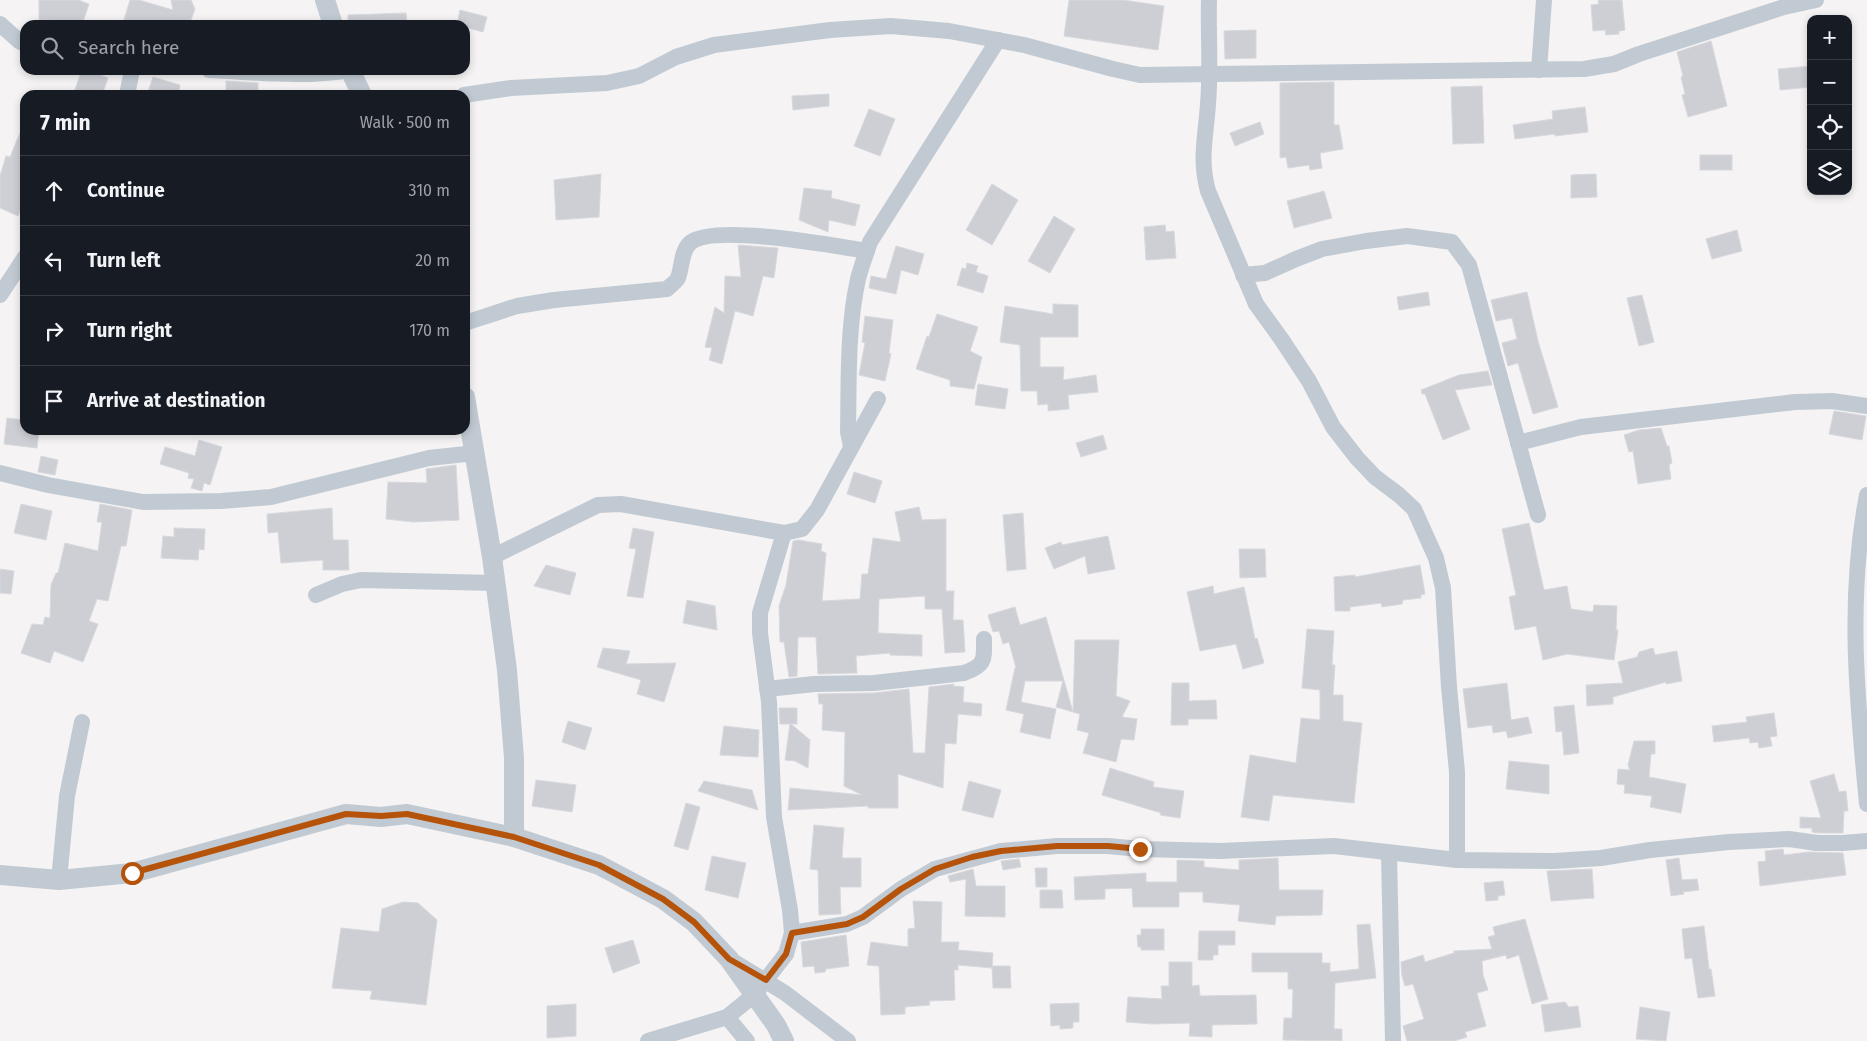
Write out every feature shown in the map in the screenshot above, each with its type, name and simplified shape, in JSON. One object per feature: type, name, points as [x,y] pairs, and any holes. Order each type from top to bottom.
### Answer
[{"type":"street","points":[[325,0],[331,20]]},
{"type":"street","points":[[1208,0],[1208,103],[1202,145],[1203,175],[1208,191],[1256,304],[1309,381],[1333,427],[1374,477],[1399,495],[1414,509],[1436,558],[1443,588],[1449,687],[1457,772],[1457,860]]},
{"type":"street","points":[[1539,70],[1544,0]]},
{"type":"street","points":[[470,94],[511,88],[607,83],[640,76],[676,57],[714,45],[830,30],[891,26],[949,31],[998,40],[1140,75],[1584,69],[1614,64],[1639,54],[1784,7],[1816,0]]},
{"type":"street","points":[[0,24],[20,42]]},
{"type":"street","points":[[851,446],[848,432],[850,342],[858,279],[870,242],[998,40]]},
{"type":"street","points":[[128,90],[131,75]]},
{"type":"street","points":[[352,75],[360,90]]},
{"type":"street","points":[[470,322],[517,306],[554,300],[667,289],[677,280],[684,255],[690,243],[704,236],[757,235],[867,251]]},
{"type":"street","points":[[1243,275],[1265,274],[1322,249],[1366,241],[1407,236],[1452,242],[1469,265],[1538,515]]},
{"type":"street","points":[[0,295],[20,265]]},
{"type":"street","points":[[492,557],[598,505],[622,504],[784,533],[802,529],[817,510],[878,399]]},
{"type":"street","points":[[1518,443],[1581,427],[1795,402],[1832,400],[1867,406]]},
{"type":"street","points":[[470,425],[496,583],[507,670],[514,758],[514,837]]},
{"type":"street","points":[[0,473],[48,485],[144,502],[221,501],[271,497],[428,458],[475,453]]},
{"type":"street","points":[[1867,495],[1859,541],[1855,581],[1854,640],[1867,804]]},
{"type":"street","points":[[648,1041],[727,1017],[760,988],[786,954],[792,933],[790,910],[774,817],[767,689],[760,633],[760,613],[784,533]]},
{"type":"street","points":[[316,595],[342,584],[361,580],[496,583]]},
{"type":"street","points":[[767,689],[814,684],[874,683],[964,673],[978,668],[984,658],[984,639]]},
{"type":"street","points":[[59,880],[67,796],[82,722]]},
{"type":"street","points":[[0,875],[59,880],[132,873],[346,814],[381,816],[407,814],[514,837],[599,865],[663,899],[694,922],[760,988],[848,1041]]},
{"type":"street","points":[[792,933],[847,924],[863,917],[901,889],[935,869],[1001,851],[1057,846],[1108,846],[1140,849],[1220,851],[1334,846],[1389,854],[1457,860],[1554,861],[1729,842],[1789,839],[1843,844],[1867,841]]},
{"type":"street","points":[[1389,854],[1393,1041]]},
{"type":"street","points":[[760,988],[784,1041]]},
{"type":"street","points":[[727,1017],[747,1041]]},
{"type":"building","points":[[39,0],[78,0],[89,4],[84,20],[39,20]]},
{"type":"building","points":[[130,0],[139,0],[173,10],[171,0],[191,0],[195,9],[191,20],[124,20]]},
{"type":"building","points":[[1069,0],[1123,0],[1164,6],[1158,50],[1064,36]]},
{"type":"building","points":[[1598,0],[1622,0],[1625,30],[1619,31],[1619,34],[1606,35],[1605,30],[1593,31],[1591,5],[1599,4]]},
{"type":"building","points":[[460,10],[487,17],[483,32],[470,28],[470,20],[458,20]]},
{"type":"building","points":[[406,13],[407,20],[348,20],[348,15]]},
{"type":"building","points":[[1256,30],[1256,58],[1225,59],[1224,31]]},
{"type":"building","points":[[1711,41],[1727,106],[1688,117],[1682,95],[1685,94],[1681,77],[1683,76],[1677,52]]},
{"type":"building","points":[[1807,66],[1807,87],[1780,90],[1778,69]]},
{"type":"building","points":[[80,75],[100,75],[108,78],[104,90],[75,90]]},
{"type":"building","points":[[153,77],[180,85],[179,90],[149,90]]},
{"type":"building","points":[[226,81],[258,83],[258,90],[226,90]]},
{"type":"building","points":[[1334,82],[1334,125],[1339,125],[1343,149],[1320,153],[1322,168],[1310,170],[1309,165],[1288,168],[1286,157],[1280,158],[1280,83]]},
{"type":"building","points":[[1482,86],[1484,143],[1453,144],[1451,87]]},
{"type":"building","points":[[829,94],[829,106],[793,110],[792,96]]},
{"type":"building","points":[[1585,107],[1588,132],[1515,139],[1513,125],[1553,119],[1552,111]]},
{"type":"building","points":[[869,109],[895,119],[880,156],[854,146]]},
{"type":"building","points":[[1260,122],[1264,134],[1235,146],[1230,133]]},
{"type":"building","points":[[20,133],[20,211],[18,216],[0,208],[0,176],[6,156],[10,157]]},
{"type":"building","points":[[1700,155],[1732,155],[1732,170],[1700,170]]},
{"type":"building","points":[[601,174],[599,217],[556,220],[554,180]]},
{"type":"building","points":[[1596,174],[1597,197],[1571,198],[1571,175]]},
{"type":"building","points":[[992,184],[1018,200],[992,245],[966,230]]},
{"type":"building","points":[[804,188],[832,191],[831,198],[860,205],[855,226],[829,220],[828,232],[799,220]]},
{"type":"building","points":[[1324,191],[1332,218],[1294,228],[1287,201]]},
{"type":"building","points":[[1054,216],[1075,229],[1050,273],[1028,261]]},
{"type":"building","points":[[1165,225],[1166,232],[1174,231],[1176,258],[1146,260],[1144,227]]},
{"type":"building","points":[[1737,230],[1742,251],[1712,259],[1706,239]]},
{"type":"building","points":[[738,245],[778,248],[774,278],[763,276],[753,316],[735,311],[722,364],[709,360],[712,348],[705,347],[715,307],[724,313],[725,276],[741,277]]},
{"type":"building","points":[[896,246],[924,254],[918,275],[901,270],[896,294],[869,288],[871,276],[886,279]]},
{"type":"building","points":[[967,263],[978,266],[976,272],[988,276],[983,293],[957,285],[962,268],[966,269]]},
{"type":"building","points":[[1428,292],[1430,305],[1399,310],[1397,297]]},
{"type":"building","points":[[1527,292],[1538,341],[1558,407],[1533,414],[1518,363],[1508,366],[1502,343],[1517,339],[1512,318],[1496,321],[1491,300]]},
{"type":"building","points":[[1642,295],[1654,342],[1639,346],[1627,298]]},
{"type":"building","points":[[1053,304],[1078,305],[1078,337],[1040,337],[1040,367],[1064,367],[1063,380],[1096,375],[1098,392],[1068,395],[1069,409],[1048,411],[1048,404],[1038,405],[1037,391],[1021,391],[1020,345],[1000,342],[1005,306],[1053,314]]},
{"type":"building","points":[[937,314],[978,327],[970,351],[982,357],[974,389],[950,386],[950,380],[916,369]]},
{"type":"building","points":[[865,316],[893,320],[889,353],[891,354],[885,381],[859,375],[865,343],[862,342]]},
{"type":"building","points":[[1488,371],[1492,385],[1455,390],[1470,429],[1443,440],[1425,394],[1422,394],[1421,390],[1459,375]]},
{"type":"building","points":[[978,384],[1008,389],[1005,409],[975,405]]},
{"type":"building","points":[[1834,411],[1866,416],[1862,440],[1829,434]]},
{"type":"building","points":[[7,418],[20,419],[20,435],[38,435],[37,448],[4,444]]},
{"type":"building","points":[[1661,428],[1667,446],[1669,446],[1672,463],[1669,465],[1671,479],[1638,484],[1633,451],[1629,452],[1624,435],[1639,430]]},
{"type":"building","points":[[1103,435],[1107,449],[1081,457],[1076,443]]},
{"type":"building","points":[[199,440],[222,447],[210,485],[204,483],[202,491],[191,488],[194,479],[188,478],[189,473],[160,464],[165,447],[195,456]]},
{"type":"building","points":[[41,456],[58,460],[55,475],[38,472]]},
{"type":"building","points":[[456,465],[459,520],[413,522],[386,519],[388,482],[427,483],[426,469]]},
{"type":"building","points":[[854,472],[882,481],[875,503],[847,494]]},
{"type":"building","points":[[21,504],[52,511],[46,540],[14,533]]},
{"type":"building","points":[[100,504],[132,510],[126,546],[121,546],[108,601],[97,599],[89,621],[98,624],[83,662],[54,651],[50,663],[21,653],[32,624],[43,625],[45,617],[50,618],[51,585],[56,573],[58,573],[65,543],[98,551],[102,522],[97,522]]},
{"type":"building","points":[[919,507],[922,520],[946,519],[946,591],[954,591],[953,620],[963,620],[965,652],[945,653],[942,609],[925,609],[925,596],[879,599],[878,633],[922,635],[922,656],[890,655],[890,653],[856,656],[857,673],[818,674],[816,637],[798,637],[797,676],[789,677],[784,642],[780,642],[779,606],[786,585],[793,541],[799,540],[822,544],[821,551],[826,553],[822,601],[860,599],[862,574],[868,574],[873,538],[901,542],[895,512]]},
{"type":"building","points":[[332,508],[333,540],[348,540],[349,570],[323,570],[323,560],[281,563],[278,532],[268,533],[267,514]]},
{"type":"building","points":[[1023,513],[1026,569],[1007,571],[1003,515]]},
{"type":"building","points":[[1529,523],[1544,590],[1567,586],[1571,609],[1593,612],[1594,605],[1617,606],[1616,630],[1618,630],[1614,660],[1567,654],[1543,660],[1536,626],[1515,630],[1509,597],[1516,595],[1502,529]]},
{"type":"building","points":[[174,528],[205,529],[204,550],[199,549],[198,560],[161,558],[163,536],[174,537]]},
{"type":"building","points":[[633,528],[654,532],[643,598],[627,596],[636,549],[629,548]]},
{"type":"building","points":[[1108,536],[1115,569],[1088,574],[1085,556],[1054,569],[1045,548],[1061,542],[1062,545]]},
{"type":"building","points":[[1239,549],[1265,549],[1266,577],[1240,578]]},
{"type":"building","points":[[546,565],[576,573],[570,595],[534,586]]},
{"type":"building","points":[[1420,565],[1425,594],[1421,595],[1421,598],[1403,600],[1402,604],[1382,607],[1381,603],[1350,607],[1350,611],[1335,611],[1334,577],[1355,575],[1355,577]]},
{"type":"building","points":[[0,569],[14,571],[11,594],[0,593]]},
{"type":"building","points":[[1213,586],[1214,594],[1244,587],[1255,639],[1257,638],[1264,663],[1243,669],[1236,644],[1200,651],[1187,592]]},
{"type":"building","points":[[687,600],[715,606],[717,630],[683,623]]},
{"type":"building","points":[[1015,607],[1020,625],[1046,617],[1073,712],[1056,707],[1063,681],[1025,681],[1021,702],[1056,709],[1050,739],[1020,732],[1024,714],[1006,710],[1016,668],[1009,642],[1003,644],[999,631],[993,632],[988,615]]},
{"type":"building","points":[[1307,629],[1334,631],[1332,665],[1335,665],[1333,695],[1343,695],[1343,721],[1362,723],[1354,803],[1273,795],[1269,821],[1241,817],[1250,755],[1296,763],[1301,718],[1320,720],[1320,690],[1302,688]]},
{"type":"building","points":[[1075,640],[1119,640],[1116,696],[1130,701],[1122,717],[1137,719],[1134,740],[1121,739],[1116,762],[1083,753],[1089,733],[1077,730],[1080,714],[1073,712]]},
{"type":"building","points":[[603,648],[630,651],[626,664],[676,663],[664,702],[637,694],[641,680],[597,667]]},
{"type":"building","points":[[1653,648],[1655,655],[1677,651],[1682,681],[1666,684],[1666,682],[1613,697],[1613,704],[1587,706],[1586,685],[1623,683],[1618,662],[1637,657],[1639,652]]},
{"type":"building","points":[[1172,683],[1189,683],[1189,701],[1216,700],[1217,719],[1188,719],[1188,725],[1171,725]]},
{"type":"building","points":[[1507,683],[1511,720],[1528,717],[1532,733],[1508,738],[1506,731],[1493,733],[1492,725],[1468,728],[1463,689]]},
{"type":"building","points":[[954,684],[953,686],[964,687],[963,702],[982,704],[981,716],[958,714],[956,744],[945,743],[943,788],[898,774],[898,808],[868,808],[868,806],[788,810],[790,788],[862,795],[844,786],[845,732],[822,730],[823,704],[819,704],[818,694],[874,693],[909,689],[913,753],[925,753],[929,687]]},
{"type":"building","points":[[1574,705],[1579,753],[1564,755],[1562,731],[1556,732],[1554,707]]},
{"type":"building","points":[[779,708],[797,708],[797,724],[791,724],[810,740],[808,768],[795,761],[785,760],[790,724],[780,724]]},
{"type":"building","points":[[1774,713],[1777,736],[1770,737],[1772,746],[1759,748],[1758,742],[1750,743],[1749,738],[1714,742],[1712,726],[1747,722],[1746,717]]},
{"type":"building","points":[[568,721],[592,728],[585,750],[562,742]]},
{"type":"building","points":[[724,726],[759,730],[758,757],[720,755]]},
{"type":"building","points":[[1634,741],[1655,741],[1655,754],[1651,754],[1649,777],[1686,784],[1681,813],[1650,807],[1652,796],[1624,793],[1625,785],[1617,784],[1618,769],[1630,770],[1628,765]]},
{"type":"building","points":[[1509,761],[1549,765],[1549,794],[1506,789]]},
{"type":"building","points":[[1110,768],[1154,782],[1153,787],[1184,791],[1180,818],[1160,815],[1161,813],[1102,795]]},
{"type":"building","points":[[1834,774],[1839,792],[1846,791],[1848,811],[1844,811],[1843,833],[1818,833],[1812,832],[1812,828],[1800,828],[1800,817],[1821,818],[1810,781]]},
{"type":"building","points":[[536,780],[576,785],[572,812],[532,806]]},
{"type":"building","points":[[704,781],[752,790],[758,810],[698,791]]},
{"type":"building","points":[[969,781],[1001,790],[993,818],[962,810]]},
{"type":"building","points":[[686,803],[700,807],[688,850],[674,846]]},
{"type":"building","points":[[814,825],[844,828],[842,858],[861,858],[861,887],[840,887],[841,914],[819,915],[818,870],[810,869]]},
{"type":"building","points":[[1783,849],[1784,855],[1809,852],[1843,853],[1846,875],[1760,886],[1758,862],[1766,861],[1765,851]]},
{"type":"building","points":[[712,856],[746,863],[738,898],[705,890]]},
{"type":"building","points":[[1278,858],[1279,890],[1323,890],[1322,915],[1276,916],[1275,925],[1238,921],[1240,905],[1203,902],[1203,892],[1179,892],[1179,907],[1133,907],[1132,888],[1105,889],[1105,899],[1075,900],[1074,877],[1146,873],[1146,882],[1177,882],[1177,860],[1204,861],[1204,867],[1239,870],[1239,860]]},
{"type":"building","points":[[1679,858],[1682,880],[1697,879],[1699,890],[1671,896],[1666,860]]},
{"type":"building","points":[[1019,859],[1021,867],[1003,870],[1001,861]]},
{"type":"building","points":[[1035,868],[1047,868],[1047,887],[1036,887]]},
{"type":"building","points":[[973,869],[976,886],[1005,886],[1005,917],[965,916],[966,879],[950,882],[948,876]]},
{"type":"building","points":[[1592,869],[1594,898],[1551,901],[1547,871]]},
{"type":"building","points":[[1503,881],[1505,895],[1498,896],[1498,900],[1486,901],[1484,883]]},
{"type":"building","points":[[1040,890],[1062,890],[1063,908],[1040,908]]},
{"type":"building","points":[[913,901],[942,902],[941,942],[959,942],[958,950],[993,953],[992,968],[958,965],[958,970],[954,970],[955,1000],[929,1001],[930,1005],[905,1007],[905,1014],[881,1015],[879,966],[867,965],[871,942],[908,947],[908,929],[915,928]]},
{"type":"building","points":[[403,902],[418,903],[437,920],[426,1005],[370,999],[372,991],[332,988],[341,928],[379,932],[382,909]]},
{"type":"building","points":[[1525,919],[1548,999],[1532,1004],[1519,955],[1507,959],[1506,955],[1482,961],[1483,975],[1488,990],[1477,993],[1486,1026],[1465,1032],[1467,1037],[1454,1041],[1407,1041],[1403,1026],[1424,1019],[1413,984],[1405,986],[1401,962],[1423,955],[1425,962],[1454,953],[1454,951],[1492,949],[1488,937],[1495,935],[1493,927]]},
{"type":"building","points":[[1370,924],[1376,978],[1335,983],[1334,1029],[1342,1029],[1342,1041],[1283,1040],[1284,1018],[1292,1018],[1293,989],[1288,989],[1288,972],[1252,972],[1252,953],[1322,953],[1322,963],[1330,963],[1330,972],[1359,969],[1357,925]]},
{"type":"building","points":[[1704,926],[1709,969],[1711,969],[1715,996],[1698,998],[1692,958],[1685,959],[1682,929]]},
{"type":"building","points":[[1141,929],[1164,929],[1164,950],[1141,950],[1141,947],[1138,947],[1137,935],[1141,935]]},
{"type":"building","points":[[1199,931],[1235,931],[1235,945],[1218,945],[1218,955],[1213,955],[1213,960],[1198,960]]},
{"type":"building","points":[[846,935],[849,966],[826,969],[825,972],[815,973],[814,966],[803,967],[801,942]]},
{"type":"building","points":[[633,940],[640,963],[613,973],[605,948]]},
{"type":"building","points":[[1169,962],[1192,962],[1192,986],[1199,985],[1200,996],[1256,995],[1257,1024],[1212,1025],[1212,1037],[1189,1036],[1190,1023],[1153,1024],[1126,1022],[1128,997],[1162,999],[1161,986],[1169,986]]},
{"type":"building","points":[[992,966],[1010,966],[1011,988],[993,988]]},
{"type":"building","points":[[1565,1002],[1569,1007],[1578,1006],[1581,1027],[1545,1032],[1541,1005]]},
{"type":"building","points":[[1079,1003],[1079,1022],[1073,1022],[1073,1028],[1060,1029],[1060,1025],[1051,1026],[1050,1004]]},
{"type":"building","points":[[576,1004],[576,1036],[547,1038],[547,1006]]},
{"type":"building","points":[[1640,1007],[1670,1012],[1666,1041],[1636,1039]]},
{"type":"route","points":[[132,873],[346,814],[381,816],[407,814],[514,837],[599,865],[663,899],[694,922],[729,959],[766,980],[786,954],[792,933],[847,924],[863,917],[901,889],[935,869],[972,857],[1001,851],[1057,846],[1108,846],[1140,849]]}]
